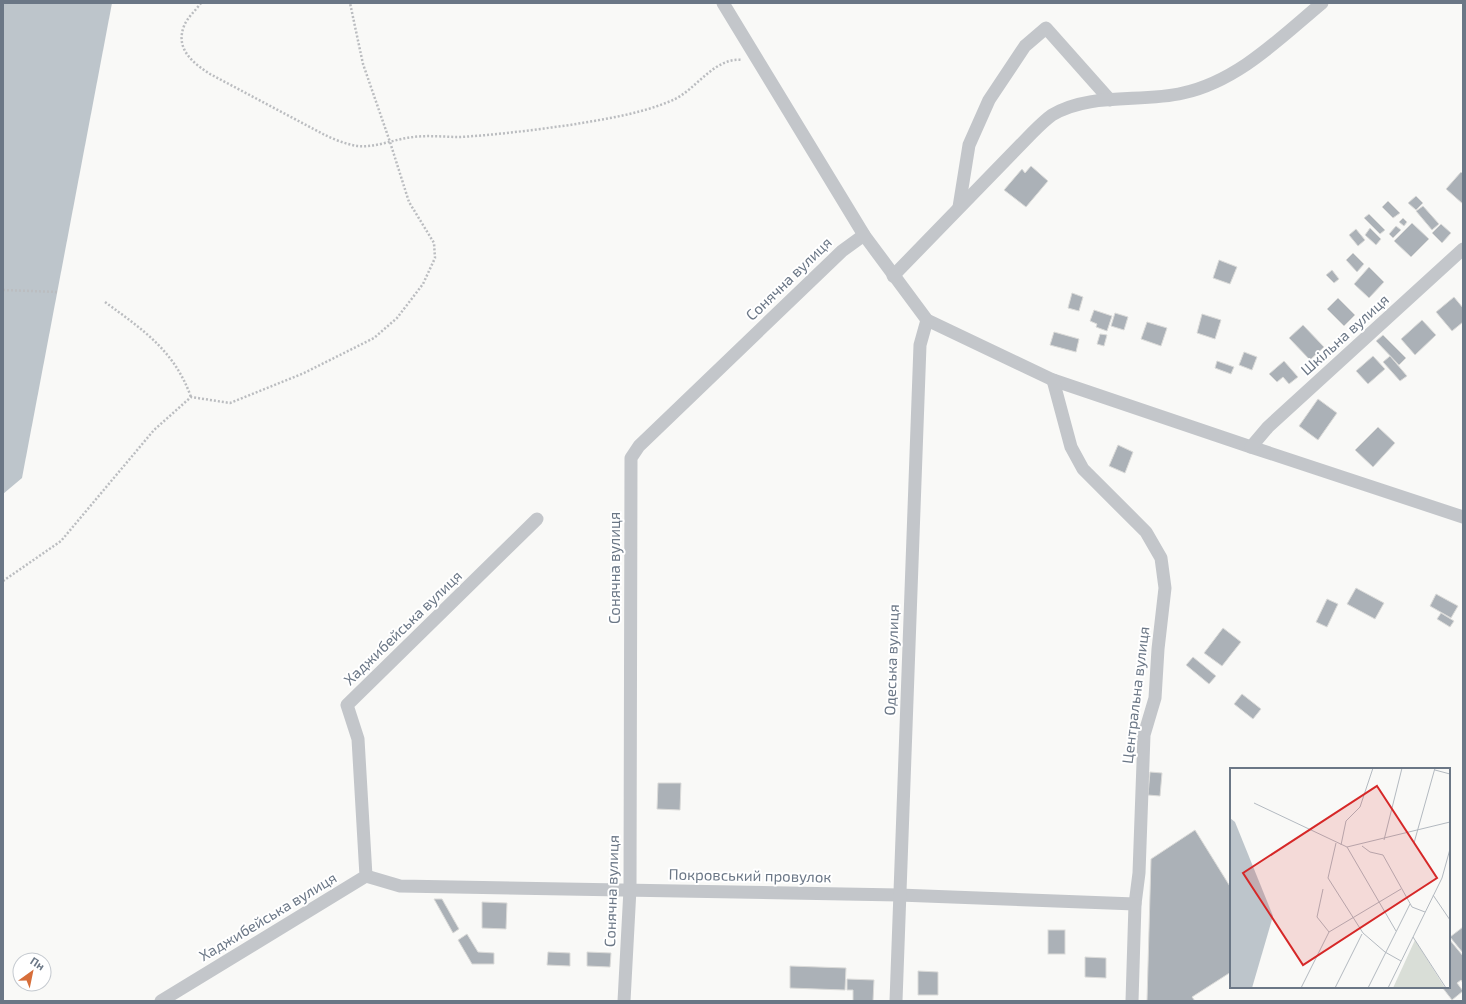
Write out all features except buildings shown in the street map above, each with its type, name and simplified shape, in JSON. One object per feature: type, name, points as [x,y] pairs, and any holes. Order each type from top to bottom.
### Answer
[{"type":"street","points":[[723,3],[864,235],[927,320],[1053,380],[1463,517]]},
{"type":"street","points":[[893,276],[1032,133],[1051,116],[1070,106],[1090,102],[1183,93],[1207,85],[1230,75],[1256,57],[1322,3]]},
{"type":"street","points":[[959,207],[968,144],[989,100],[1025,46],[1046,28],[1110,100]]},
{"type":"street","name":"Сонячна вулиця","points":[[624,1001],[630,889],[632,458],[639,446],[819,272],[842,251],[864,235]]},
{"type":"street","name":"Шкільна вулиця","points":[[1251,447],[1268,427],[1463,249]]},
{"type":"street","name":"Одеська вулиця","points":[[896,1001],[920,345],[927,320]]},
{"type":"street","name":"Центральна вулиця","points":[[1053,380],[1070,447],[1083,469],[1146,532],[1161,558],[1166,588],[1158,648],[1155,698],[1144,735],[1138,873],[1135,904],[1132,1001]]},
{"type":"street","name":"Хаджибейська вулиця","points":[[161,1001],[366,876],[358,739],[347,704],[537,519]]},
{"type":"street","name":"Покровський провулок","points":[[366,876],[400,886],[899,895],[1135,904]]},
{"type":"path","points":[[201,3],[184,25],[182,33],[186,55],[194,63],[210,74],[341,142],[356,146],[370,146],[413,137],[460,136],[532,130],[611,118],[675,100],[713,70],[728,61],[740,60],[760,64]]},
{"type":"path","points":[[191,397],[230,403],[304,373],[374,338],[397,318],[423,284],[435,258],[434,243],[409,202],[363,64],[350,3]]},
{"type":"path","points":[[3,290],[58,292]]},
{"type":"path","points":[[105,302],[139,326],[159,344],[174,363],[185,381],[191,397]]},
{"type":"path","points":[[3,581],[61,541],[154,430],[191,397]]},
{"type":"shaded area","points":[[3,3],[112,3],[22,478],[3,494]]}]
